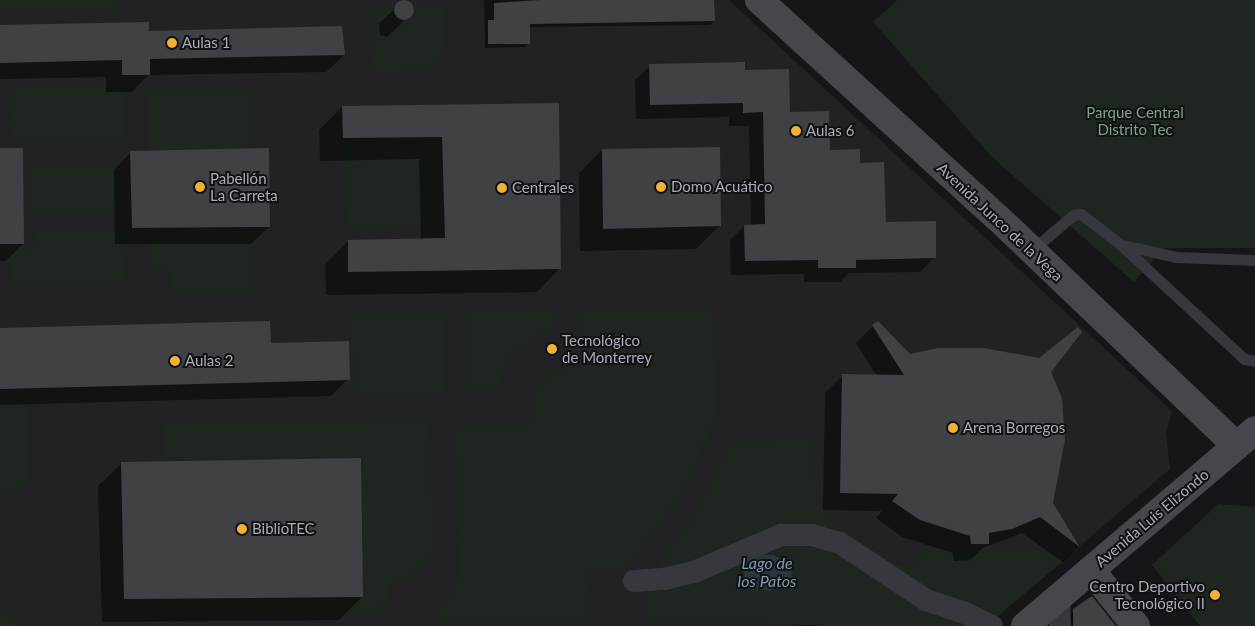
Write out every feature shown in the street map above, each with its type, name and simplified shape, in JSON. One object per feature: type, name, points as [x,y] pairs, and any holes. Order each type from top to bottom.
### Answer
[{"type":"street","name":"Avenida Junco de la Vega","points":[[759,0],[1036,246],[1246,438]]},
{"type":"street","name":"Avenida Junco de la Vega","points":[[779,0],[1036,246]]},
{"type":"street","name":"Avenida Luis Elizondo","points":[[1025,626],[1246,438]]},
{"type":"street","points":[[634,581],[665,579],[694,572],[781,535],[812,535],[840,543],[926,600],[965,613],[992,626]]},
{"type":"street","points":[[1092,570],[1136,626]]},
{"type":"street","points":[[1059,598],[1060,626]]},
{"type":"lane","points":[[1036,246],[1073,215],[1079,213],[1120,244],[1244,359],[1255,361]]},
{"type":"lane","points":[[1120,244],[1176,257],[1255,260]]},
{"type":"shaded area","name":"Tecnológico de Monterrey","points":[[0,0],[729,0],[1172,411],[1166,432],[1170,469],[986,626],[0,626]]},
{"type":"green space","points":[[0,0],[118,0],[119,11],[0,11]]},
{"type":"green space","name":"Parque Central Distrito Tec","points":[[897,0],[1255,0],[1255,248],[1164,248],[1134,282],[992,157],[873,22]]},
{"type":"green space","points":[[444,5],[444,53],[435,67],[429,71],[376,73],[371,68],[369,16],[379,7],[392,6],[396,22],[405,25],[414,18],[416,6]]},
{"type":"green space","points":[[113,85],[124,89],[125,143],[27,144],[27,137],[12,137],[9,97],[16,86]]},
{"type":"green space","points":[[147,89],[245,89],[250,94],[252,143],[248,149],[148,150]]},
{"type":"green space","points":[[442,138],[443,225],[347,228],[344,141]]},
{"type":"green space","points":[[122,164],[123,179],[112,188],[122,197],[122,212],[30,213],[30,165]]},
{"type":"green space","points":[[36,231],[123,231],[125,283],[15,287],[12,284],[12,253],[26,251],[34,243]]},
{"type":"green space","points":[[249,238],[254,244],[255,290],[251,293],[172,294],[171,274],[163,268],[149,268],[148,241]]},
{"type":"green space","points":[[715,306],[717,419],[679,498],[628,568],[589,571],[590,623],[430,624],[460,575],[455,427],[524,425],[534,411],[534,393],[541,378],[568,367],[577,359],[578,310]]},
{"type":"green space","points":[[553,310],[553,329],[533,339],[514,355],[503,372],[497,388],[466,391],[465,312]]},
{"type":"green space","points":[[444,313],[444,394],[353,396],[351,316]]},
{"type":"green space","points":[[28,399],[28,485],[0,498],[0,400]]},
{"type":"green space","points":[[429,417],[434,550],[431,559],[409,582],[402,579],[389,585],[390,600],[373,615],[294,618],[292,612],[281,610],[275,618],[165,621],[164,599],[363,597],[361,458],[162,461],[164,423]]},
{"type":"green space","points":[[814,439],[817,505],[877,568],[910,565],[928,547],[1031,547],[1063,561],[986,626],[819,626],[647,619],[647,581],[698,508],[731,441]]},
{"type":"green space","name":"Centro Deportivo Tecnológico II","points":[[1218,504],[1255,507],[1255,626],[1200,626],[1152,565]]},
{"type":"green space","points":[[0,604],[25,626],[0,626]]},
{"type":"water","name":"Lago de los Patos","points":[[758,554],[773,555],[783,560],[791,568],[792,579],[785,586],[770,591],[754,588],[746,582],[742,565]]},
{"type":"building","points":[[404,0],[411,3],[414,10],[411,17],[404,20],[397,17],[394,10],[397,3]]},
{"type":"building","points":[[541,0],[714,0],[715,21],[530,24],[530,44],[488,44],[488,20],[494,20],[494,3]]},
{"type":"building","name":"Aulas 1","points":[[149,22],[149,31],[342,26],[345,55],[150,59],[150,75],[122,75],[122,60],[0,63],[0,25]]},
{"type":"building","points":[[745,62],[745,70],[789,69],[790,112],[829,111],[830,150],[860,149],[860,163],[884,162],[886,222],[936,221],[936,258],[856,260],[856,268],[818,268],[818,260],[745,261],[744,225],[765,224],[763,112],[743,113],[743,103],[650,105],[649,64]]},
{"type":"building","name":"Centrales","points":[[559,103],[561,269],[348,272],[348,240],[445,238],[442,137],[343,138],[342,106]]},
{"type":"building","name":"Domo Acuático","points":[[720,147],[721,226],[603,229],[602,149]]},
{"type":"building","points":[[0,148],[23,148],[24,244],[0,244]]},
{"type":"building","name":"Pabellón La Carreta","points":[[269,148],[270,227],[132,228],[130,151]]},
{"type":"building","name":"Aulas 2","points":[[270,321],[271,343],[349,341],[350,380],[0,389],[0,328]]},
{"type":"building","name":"Arena Borregos","points":[[878,321],[910,354],[938,348],[984,348],[1039,358],[1078,327],[1082,332],[1051,372],[1062,398],[1065,440],[1053,503],[1080,547],[1040,517],[1012,529],[989,533],[989,544],[971,544],[970,536],[920,520],[892,501],[898,494],[840,493],[842,374],[904,375],[872,325]]},
{"type":"building","name":"BiblioTEC","points":[[361,458],[363,597],[124,599],[121,462]]},
{"type":"building","points":[[1092,596],[1116,626],[1073,626],[1073,609]]},
{"type":"place","name":"Aulas 1","points":[[172,43]]},
{"type":"place","name":"Aulas 6","points":[[796,131]]},
{"type":"place","name":"Pabellón La Carreta","points":[[200,187]]},
{"type":"place","name":"Domo Acuático","points":[[661,187]]},
{"type":"place","name":"Centrales","points":[[502,188]]},
{"type":"place","name":"Tecnológico de Monterrey","points":[[552,349]]},
{"type":"place","name":"Aulas 2","points":[[175,361]]},
{"type":"place","name":"Arena Borregos","points":[[953,428]]},
{"type":"place","name":"BiblioTEC","points":[[242,529]]},
{"type":"place","name":"Centro Deportivo Tecnológico II","points":[[1215,595]]}]
